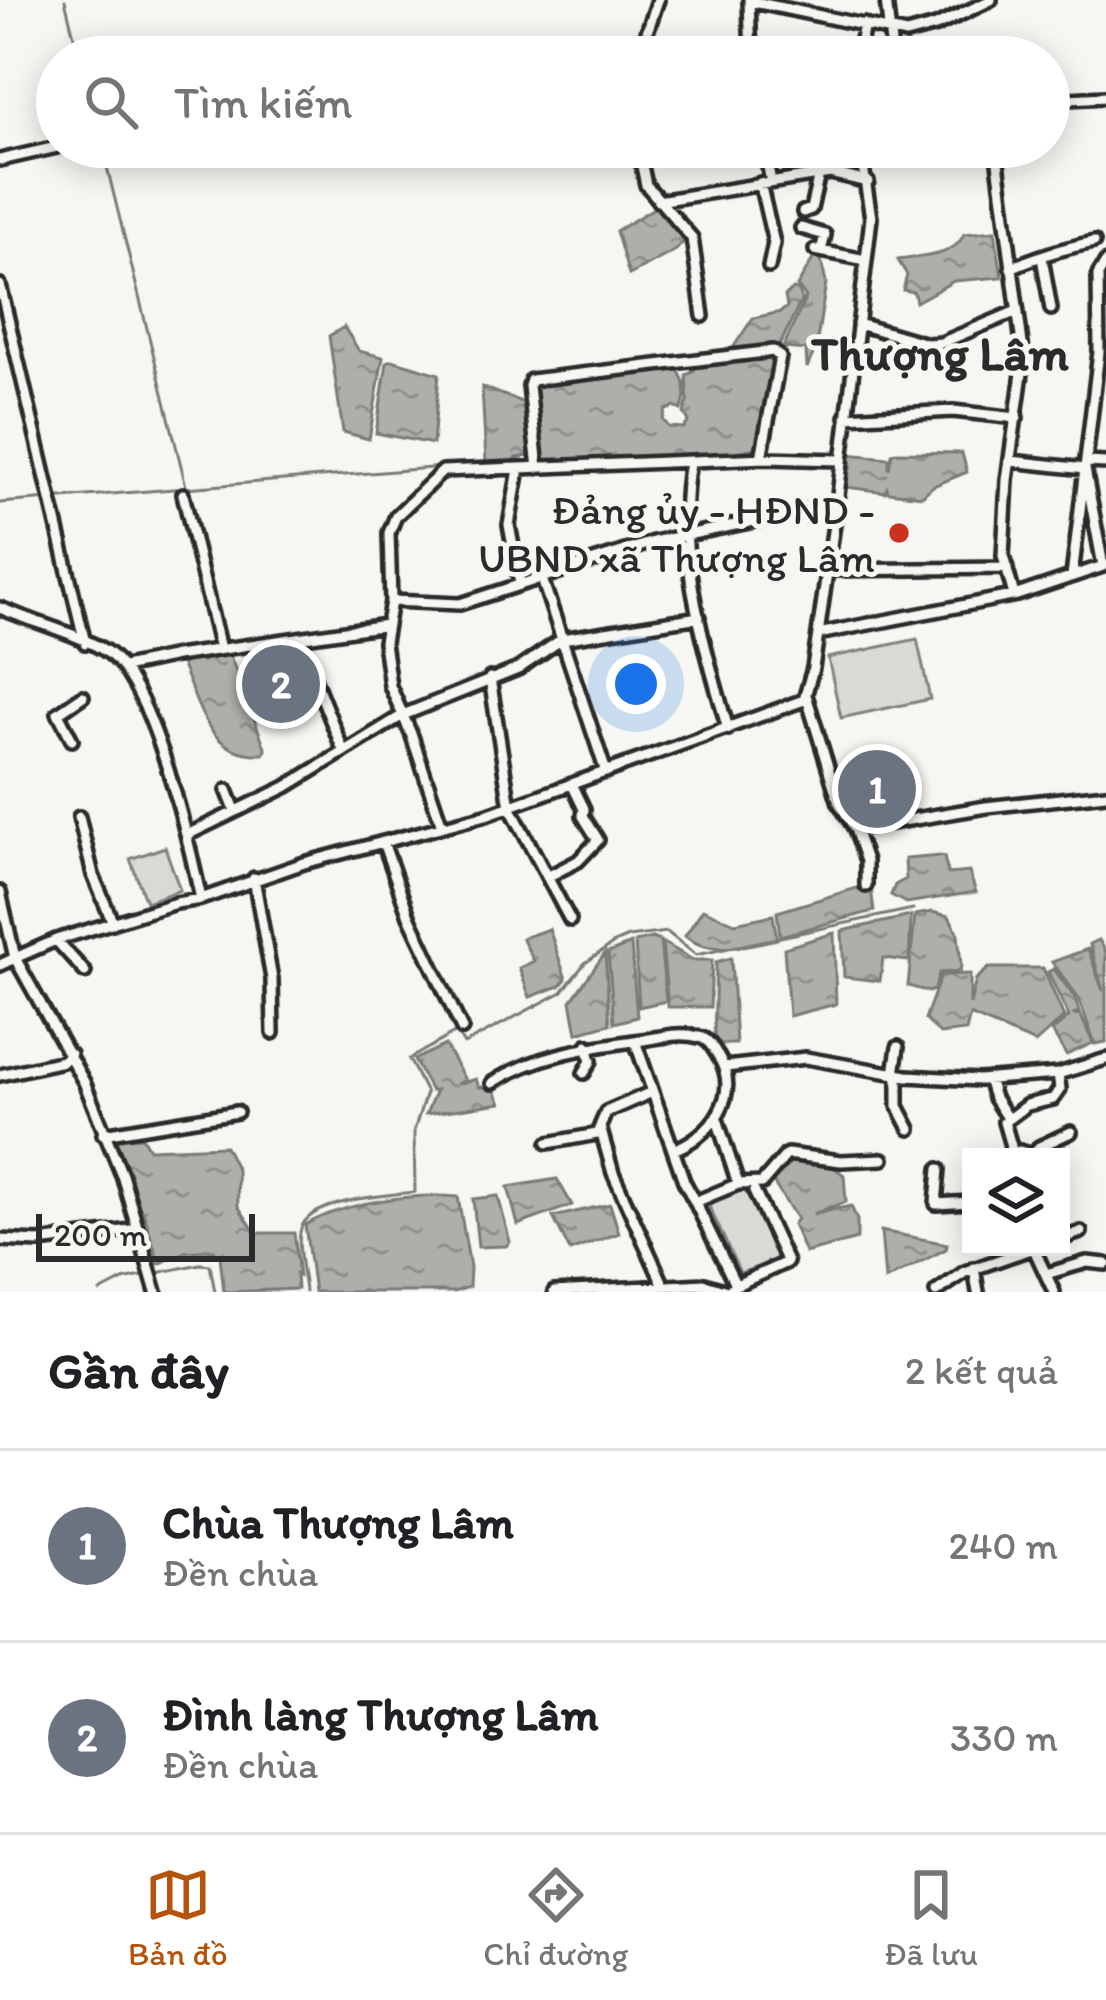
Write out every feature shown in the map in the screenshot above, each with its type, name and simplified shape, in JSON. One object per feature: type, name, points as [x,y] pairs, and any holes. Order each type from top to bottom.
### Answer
[{"type":"street","points":[[647,36],[658,0]]},
{"type":"street","points":[[886,0],[889,36]]},
{"type":"street","points":[[751,36],[749,1],[916,32],[991,0]]},
{"type":"street","points":[[862,36],[864,25]]},
{"type":"street","points":[[1070,99],[1106,97]]},
{"type":"street","points":[[0,160],[36,152]]},
{"type":"street","points":[[642,168],[646,185],[692,238],[703,316]]},
{"type":"street","points":[[765,168],[774,243],[769,267]]},
{"type":"street","points":[[865,168],[871,218],[836,504],[806,695],[839,803],[866,861],[866,886]]},
{"type":"street","points":[[999,168],[1024,359],[1003,556],[1014,595]]},
{"type":"street","points":[[658,201],[830,172],[868,182]]},
{"type":"street","points":[[803,212],[811,209],[819,174]]},
{"type":"street","points":[[801,228],[825,235],[818,251],[866,260]]},
{"type":"street","points":[[1011,268],[1064,245],[1094,242]]},
{"type":"street","points":[[1042,257],[1052,309]]},
{"type":"street","points":[[1072,576],[1103,352],[1098,275],[1106,262]]},
{"type":"street","points":[[0,286],[85,643]]},
{"type":"street","points":[[858,324],[941,344],[1017,310]]},
{"type":"street","points":[[538,468],[531,380],[773,352],[780,357],[761,458]]},
{"type":"street","points":[[846,417],[953,411],[1017,418]]},
{"type":"street","points":[[442,826],[385,667],[391,601],[389,532],[396,516],[443,470],[761,458],[840,460]]},
{"type":"street","points":[[1011,461],[1106,463]]},
{"type":"street","points":[[690,462],[682,516],[700,617],[728,729]]},
{"type":"street","points":[[818,634],[1014,595],[1105,565],[1085,466]]},
{"type":"street","points":[[518,469],[509,525],[520,584]]},
{"type":"street","points":[[183,494],[220,650]]},
{"type":"street","points":[[391,601],[460,604],[686,535],[836,504]]},
{"type":"street","points":[[826,570],[1007,568]]},
{"type":"street","points":[[542,579],[606,772]]},
{"type":"street","points":[[0,608],[105,651],[124,668],[142,700],[187,836],[201,899]]},
{"type":"street","points":[[187,836],[286,787],[403,715],[518,669],[562,639],[700,617]]},
{"type":"street","points":[[124,668],[386,626]]},
{"type":"street","points":[[298,638],[343,750]]},
{"type":"street","points":[[490,678],[510,807],[570,920]]},
{"type":"street","points":[[0,965],[56,940],[201,899],[254,878],[510,807],[790,708],[806,695]]},
{"type":"street","points":[[72,740],[58,713],[82,696]]},
{"type":"street","points":[[547,877],[578,861],[598,840],[572,784]]},
{"type":"street","points":[[227,790],[235,810]]},
{"type":"street","points":[[855,829],[1106,794]]},
{"type":"street","points":[[79,817],[93,875],[113,923]]},
{"type":"street","points":[[383,842],[409,916],[462,1029]]},
{"type":"street","points":[[254,878],[272,979],[273,1033]]},
{"type":"street","points":[[0,892],[15,958],[85,1082],[122,1175],[156,1292]]},
{"type":"street","points":[[56,940],[85,972]]},
{"type":"street","points":[[492,1083],[587,1046],[671,1034],[698,1036],[710,1042],[725,1067],[723,1102],[718,1119],[702,1137],[673,1150]]},
{"type":"street","points":[[635,1041],[673,1150],[731,1289]]},
{"type":"street","points":[[584,1073],[591,1061],[587,1046]]},
{"type":"street","points":[[898,1047],[898,1106],[910,1130]]},
{"type":"street","points":[[0,1075],[63,1061],[70,1054]]},
{"type":"street","points":[[725,1067],[806,1058],[896,1074],[988,1079],[1058,1074],[1106,1059]]},
{"type":"street","points":[[1011,1148],[1004,1126],[1007,1118],[1027,1105],[1053,1099],[1060,1089],[1058,1074]]},
{"type":"street","points":[[988,1079],[1007,1118]]},
{"type":"street","points":[[548,1143],[597,1134],[606,1112],[652,1092]]},
{"type":"street","points":[[103,1135],[237,1112]]},
{"type":"street","points":[[718,1119],[738,1184]]},
{"type":"street","points":[[600,1127],[614,1173],[664,1286]]},
{"type":"street","points":[[1038,1148],[1071,1132]]},
{"type":"street","points":[[695,1202],[738,1184],[769,1179],[787,1154],[841,1161],[883,1159]]},
{"type":"street","points":[[939,1168],[936,1204],[962,1203]]},
{"type":"street","points":[[554,1292],[705,1284],[731,1289],[787,1262],[754,1191]]},
{"type":"street","points":[[0,1240],[39,1242],[139,1229]]},
{"type":"street","points":[[1070,1236],[1081,1232]]},
{"type":"street","points":[[936,1292],[974,1268],[1008,1256]]},
{"type":"street","points":[[1038,1256],[1054,1292]]},
{"type":"street","points":[[1046,1274],[1087,1262],[1106,1264]]},
{"type":"street","points":[[974,1268],[978,1292]]},
{"type":"street","points":[[954,1278],[959,1292]]},
{"type":"shaded area","points":[[917,639],[930,699],[841,718],[828,658]]},
{"type":"shaded area","points":[[165,847],[180,890],[146,902],[130,859]]},
{"type":"shaded area","points":[[752,1186],[785,1258],[740,1273],[707,1202]]},
{"type":"water","points":[[659,205],[687,238],[676,250],[629,275],[616,231]]},
{"type":"water","points":[[995,231],[1002,277],[954,281],[916,302],[914,292],[903,290],[907,275],[898,260],[945,252],[964,234]]},
{"type":"water","points":[[816,254],[826,283],[816,347],[807,368],[806,350],[783,348],[806,297],[797,286]]},
{"type":"water","points":[[793,289],[802,299],[779,347],[731,351],[753,318],[787,307],[785,296]]},
{"type":"water","points":[[344,327],[359,351],[383,357],[369,439],[343,432],[329,336]]},
{"type":"water","points":[[761,356],[773,360],[775,370],[760,447],[714,457],[541,461],[534,386],[539,381],[677,369],[684,384],[683,406],[666,410],[663,420],[669,427],[684,428],[689,421],[684,413],[688,401],[686,375],[696,365]]},
{"type":"water","points":[[387,362],[439,374],[433,444],[376,433]]},
{"type":"water","points":[[482,387],[527,404],[533,455],[506,466],[486,463]]},
{"type":"water","points":[[896,452],[962,453],[967,472],[933,486],[922,496],[888,492],[887,488],[885,492],[845,487],[851,464],[847,454],[889,458],[889,469]]},
{"type":"water","points":[[229,653],[266,750],[263,754],[244,753],[218,738],[182,666],[183,659]]},
{"type":"water","points":[[940,856],[948,874],[969,872],[976,892],[906,903],[891,895],[895,885],[906,879],[905,859]]},
{"type":"water","points":[[871,888],[874,911],[780,936],[777,912]]},
{"type":"water","points":[[703,909],[735,923],[773,915],[777,939],[730,948],[695,942],[685,936]]},
{"type":"water","points":[[915,915],[949,916],[958,934],[961,965],[960,971],[939,973],[935,989],[929,992],[908,986]]},
{"type":"water","points":[[911,916],[909,961],[883,958],[880,981],[844,977],[842,931]]},
{"type":"water","points":[[549,929],[566,979],[530,997],[519,968],[534,961],[522,938]]},
{"type":"water","points":[[834,933],[836,1004],[789,1016],[784,948]]},
{"type":"water","points":[[1099,940],[1106,952],[1106,1042],[1095,1044],[1078,997],[1052,962],[1088,949],[1103,991],[1090,944]]},
{"type":"water","points":[[660,941],[666,1001],[639,1007],[635,942]]},
{"type":"water","points":[[662,942],[693,960],[712,960],[710,1007],[668,1007]]},
{"type":"water","points":[[631,944],[637,1017],[614,1023],[608,953]]},
{"type":"water","points":[[605,953],[610,1024],[577,1033],[571,1001]]},
{"type":"water","points":[[731,958],[736,1044],[722,1044],[714,1039],[716,962]]},
{"type":"water","points":[[989,968],[1043,968],[1064,1017],[1035,1043],[970,1015],[966,1031],[940,1034],[925,1019],[941,975],[970,974],[970,1005],[976,979]]},
{"type":"water","points":[[1054,969],[1075,998],[1079,1011],[1073,1015],[1080,1014],[1093,1043],[1066,1055],[1052,1031],[1069,1017],[1048,972]]},
{"type":"water","points":[[445,1045],[465,1080],[457,1084],[476,1079],[479,1087],[493,1087],[501,1103],[426,1114],[436,1090],[431,1091],[414,1060]]},
{"type":"water","points":[[142,1137],[149,1149],[225,1146],[237,1170],[238,1206],[256,1233],[294,1233],[297,1289],[224,1292],[220,1256],[214,1250],[185,1252],[159,1264],[143,1211],[136,1206],[109,1139]]},
{"type":"water","points":[[793,1161],[831,1165],[844,1175],[846,1202],[813,1214],[851,1206],[857,1239],[805,1253],[793,1224],[797,1219],[773,1182],[781,1167]]},
{"type":"water","points":[[557,1179],[572,1205],[518,1225],[508,1187]]},
{"type":"water","points":[[498,1196],[510,1242],[478,1247],[473,1199]]},
{"type":"water","points":[[458,1197],[469,1287],[454,1292],[314,1292],[305,1225],[339,1210],[379,1201]]},
{"type":"water","points":[[610,1204],[619,1233],[570,1251],[553,1217]]},
{"type":"water","points":[[881,1231],[947,1244],[946,1249],[885,1280]]},
{"type":"waterway","points":[[65,0],[74,36]]},
{"type":"waterway","points":[[107,168],[186,486]]},
{"type":"waterway","points":[[513,463],[533,462]]},
{"type":"waterway","points":[[0,503],[443,467]]},
{"type":"waterway","points":[[305,1292],[299,1238],[311,1216],[355,1200],[415,1192],[414,1131],[426,1093],[409,1059],[456,1032],[464,1044],[562,992],[585,963],[628,937],[667,932],[696,955],[913,909]]},
{"type":"waterway","points":[[100,1292],[123,1280],[200,1264],[210,1265],[215,1292]]},
{"type":"place","name":"Đảng ủy - HĐND - UBND xã Thượng Lâm","points":[[899,533]]},
{"type":"place","name":"Đình làng Thượng Lâm","points":[[281,684]]},
{"type":"place","name":"Chùa Thượng Lâm","points":[[877,789]]},
{"type":"district","name":"Thượng Lâm","points":[[940,353]]}]
